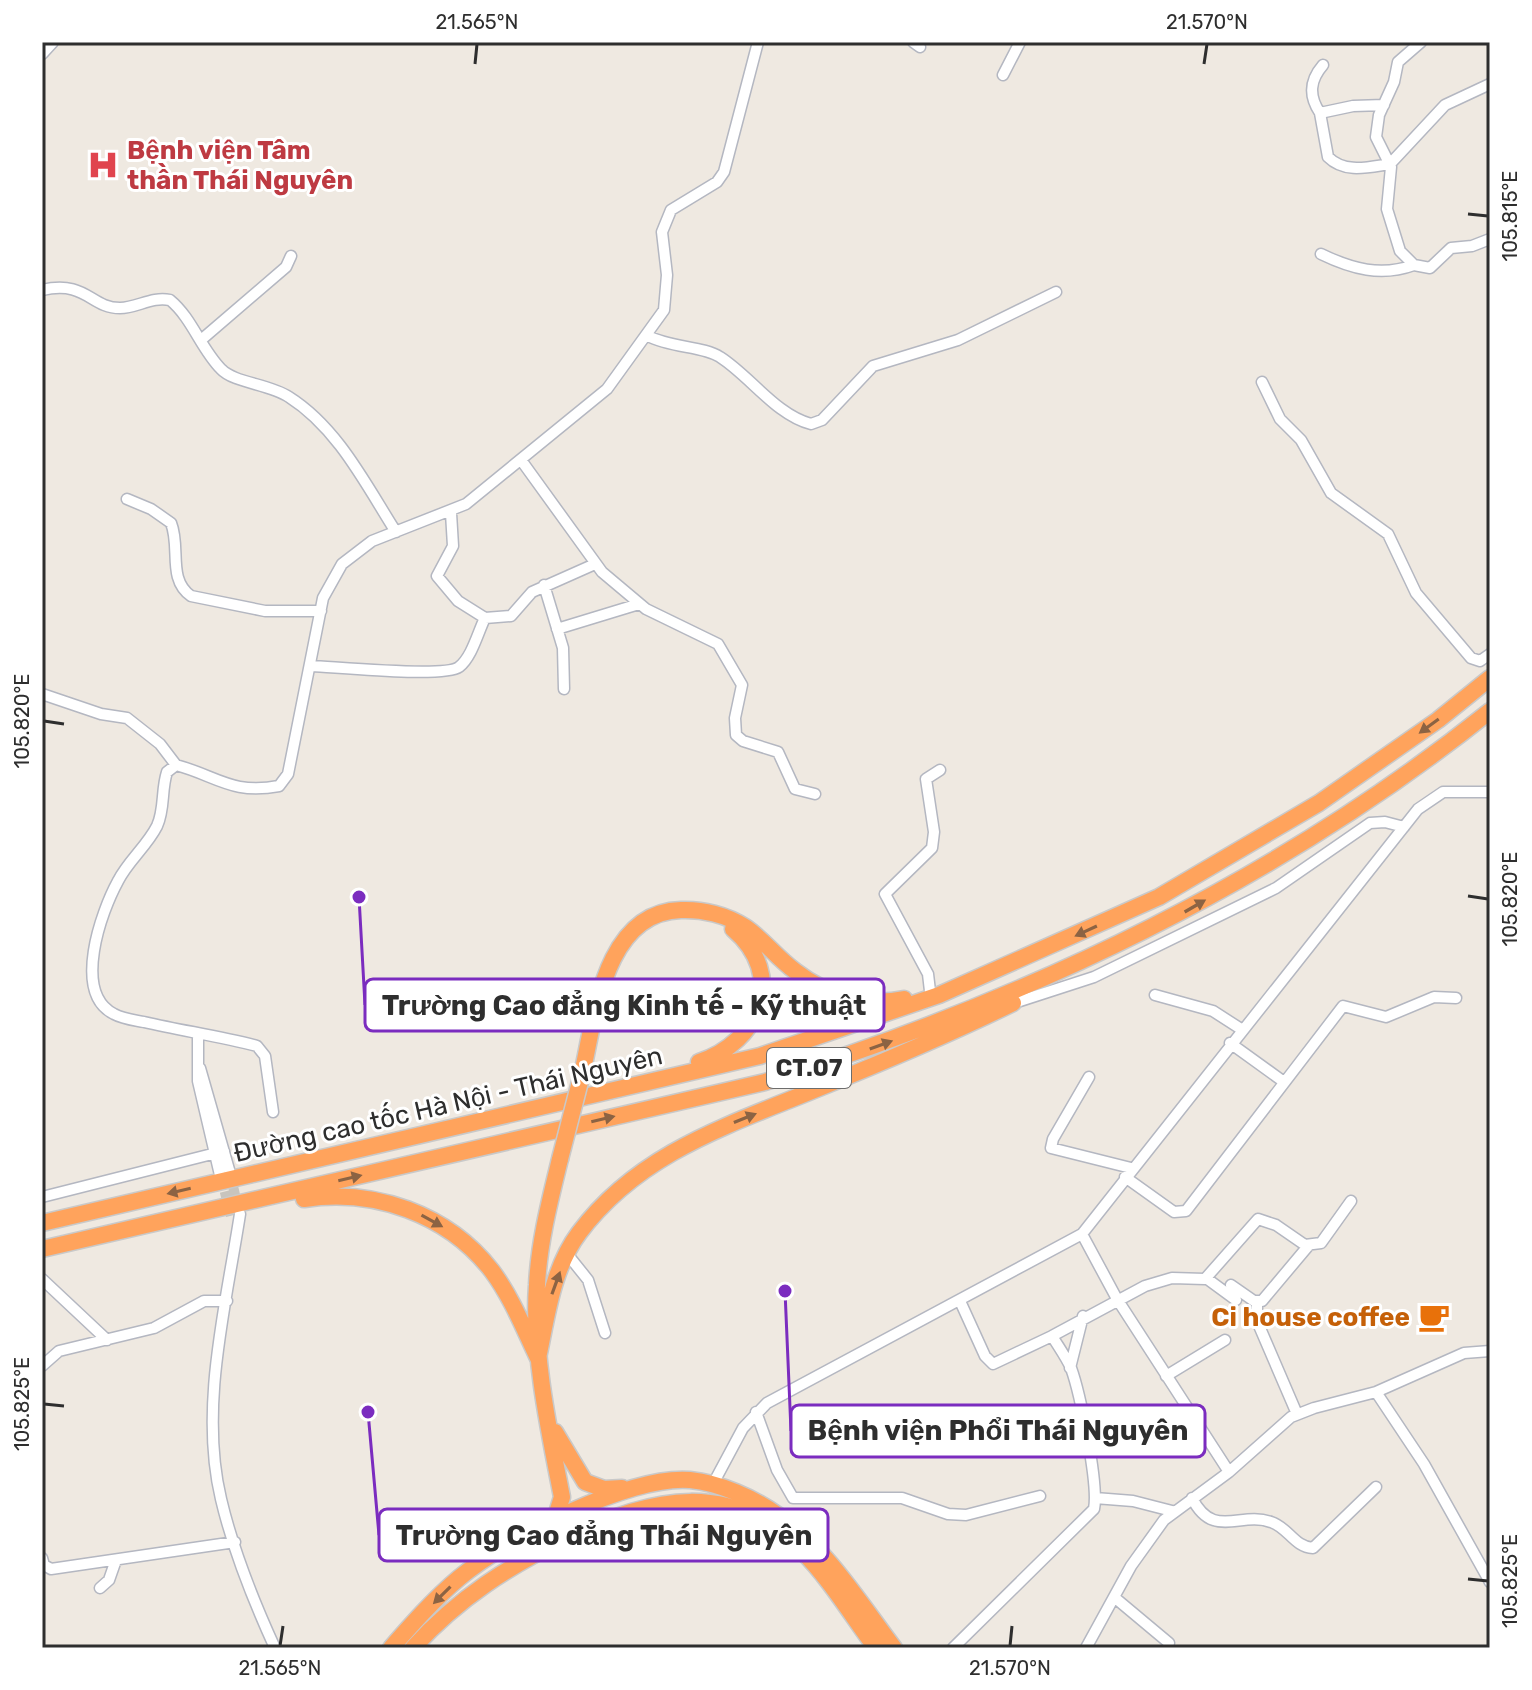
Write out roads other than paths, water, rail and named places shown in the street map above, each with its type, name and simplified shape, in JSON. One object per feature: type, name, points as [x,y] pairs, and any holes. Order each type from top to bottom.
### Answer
[{"type":"highway","name":"Đường cao tốc Hà Nội - Thái Nguyên","points":[[42,1223],[760,1056],[939,995],[1159,897],[1319,803],[1438,720],[1485,669]]},
{"type":"highway","name":"Đường cao tốc Hà Nội - Thái Nguyên","points":[[49,1248],[765,1082],[870,1049],[954,1017],[1169,921],[1333,825],[1490,711]]},
{"type":"highway","points":[[540,1529],[556,1516],[560,1506],[551,1424],[538,1358],[537,1286],[545,1220],[607,974],[620,944],[641,923],[668,910],[693,909],[717,914],[744,926],[795,971],[822,989],[860,1000],[891,1002],[930,991],[1003,960],[1048,949]]},
{"type":"highway","points":[[419,1136],[535,1101],[689,1065],[735,1045],[750,1027],[760,1005],[763,984],[750,947],[717,914]]},
{"type":"highway","points":[[538,1358],[553,1285],[578,1235],[623,1183],[672,1151],[1014,1003],[1169,921]]},
{"type":"highway","points":[[49,1248],[171,1228],[325,1196],[399,1205],[454,1234],[490,1269],[517,1313],[538,1358]]},
{"type":"highway","points":[[551,1424],[573,1467],[585,1482],[594,1487],[643,1486],[683,1480],[712,1493],[760,1522],[803,1552],[876,1648]]},
{"type":"highway","points":[[548,1547],[573,1525],[581,1508],[573,1467]]},
{"type":"highway","points":[[557,1474],[569,1499],[581,1508],[631,1510]]},
{"type":"highway","points":[[391,1648],[457,1579],[489,1556],[581,1508],[643,1486]]},
{"type":"highway","points":[[413,1648],[468,1595],[548,1547],[631,1510],[712,1493],[766,1507],[803,1536],[894,1648]]},
{"type":"street","points":[[42,54],[53,42]]},
{"type":"street","points":[[42,694],[101,714],[127,718],[160,744],[176,765],[223,785],[265,789],[279,786],[288,774],[312,666],[323,598],[342,564],[372,541],[451,513],[487,490],[607,389],[664,310],[667,293],[662,244],[666,220],[677,204],[717,182],[724,172],[758,42]]},
{"type":"street","points":[[1003,75],[1020,42]]},
{"type":"street","points":[[1421,42],[1398,62],[1376,137],[1390,164],[1387,209],[1402,256],[1414,265],[1430,268],[1451,248],[1472,246],[1490,239]]},
{"type":"street","points":[[1323,65],[1314,76],[1311,90],[1320,113],[1328,157],[1333,162],[1357,169],[1390,164],[1445,105],[1490,84]]},
{"type":"street","points":[[1320,113],[1335,108],[1384,105]]},
{"type":"street","points":[[1321,254],[1379,272],[1395,272],[1414,265]]},
{"type":"street","points":[[201,340],[286,267],[291,256]]},
{"type":"street","points":[[42,290],[64,285],[118,308],[160,298],[170,300],[225,373],[269,386],[305,409],[349,458],[396,532]]},
{"type":"street","points":[[648,336],[674,347],[718,355],[793,417],[811,424],[822,420],[873,366],[958,340],[1056,292]]},
{"type":"street","points":[[1262,382],[1280,419],[1301,440],[1331,493],[1388,534],[1416,593],[1471,658],[1485,669],[1490,654]]},
{"type":"street","points":[[521,460],[595,564],[639,604],[718,644],[742,685],[735,718],[736,735],[743,741],[778,752],[795,789],[815,794]]},
{"type":"street","points":[[127,499],[151,509],[171,523],[177,576],[181,589],[191,596],[265,611],[321,611]]},
{"type":"street","points":[[451,513],[453,546],[437,576],[458,601],[485,618],[511,616],[532,592],[595,564]]},
{"type":"street","points":[[544,585],[566,671],[564,689]]},
{"type":"street","points":[[557,629],[639,604]]},
{"type":"street","points":[[312,666],[393,671],[454,670],[465,662],[485,618]]},
{"type":"street","points":[[176,765],[167,772],[162,812],[156,828],[119,878],[106,905],[92,965],[93,990],[100,1003],[113,1014],[257,1046],[265,1056],[273,1112]]},
{"type":"street","points":[[930,991],[928,974],[885,894],[931,851],[934,832],[926,779],[940,770]]},
{"type":"street","points":[[712,1493],[726,1455],[756,1412],[780,1395],[1082,1234],[1241,1029],[1404,827],[1439,793],[1490,792]]},
{"type":"street","points":[[1014,1003],[1094,977],[1276,888],[1370,823],[1385,822],[1404,827]]},
{"type":"street","points":[[1155,995],[1213,1011],[1241,1029]]},
{"type":"street","points":[[1089,1077],[1053,1139],[1051,1148],[1128,1173],[1174,1212],[1186,1211],[1344,1006],[1386,1017],[1434,997],[1456,998]]},
{"type":"street","points":[[198,1035],[198,1081],[225,1174]]},
{"type":"street","points":[[1230,1043],[1284,1082]]},
{"type":"street","points":[[42,1197],[219,1152]]},
{"type":"street","points":[[1257,1302],[1266,1299],[1309,1245],[1323,1242],[1351,1201]]},
{"type":"street","points":[[235,1215],[237,1232],[214,1422],[220,1497],[253,1598],[275,1648]]},
{"type":"street","points":[[1206,1278],[1258,1219],[1276,1225],[1309,1245]]},
{"type":"street","points":[[1082,1234],[1117,1299],[1229,1472]]},
{"type":"street","points":[[568,1255],[588,1280],[605,1333]]},
{"type":"street","points":[[960,1301],[985,1356],[993,1364],[1052,1336],[1117,1299],[1169,1278],[1206,1278],[1236,1300]]},
{"type":"street","points":[[42,1279],[107,1340]]},
{"type":"street","points":[[1231,1285],[1257,1302]]},
{"type":"street","points":[[42,1366],[59,1351],[154,1328],[204,1301],[227,1301]]},
{"type":"street","points":[[1257,1302],[1257,1321],[1297,1414]]},
{"type":"street","points":[[1070,1368],[1083,1316]]},
{"type":"street","points":[[953,1648],[1094,1509],[1095,1498],[1070,1368],[1052,1336]]},
{"type":"street","points":[[1166,1376],[1225,1340]]},
{"type":"street","points":[[1086,1648],[1131,1566],[1172,1511],[1229,1472],[1297,1414],[1376,1392],[1451,1358],[1490,1351]]},
{"type":"street","points":[[1376,1392],[1424,1464],[1490,1582]]},
{"type":"street","points":[[756,1412],[777,1470],[793,1498],[902,1498],[948,1514],[966,1515],[1040,1496]]},
{"type":"street","points":[[1192,1498],[1198,1509],[1209,1518],[1222,1523],[1268,1521],[1302,1546],[1313,1548],[1376,1487]]},
{"type":"street","points":[[1095,1498],[1133,1501],[1172,1511]]},
{"type":"street","points":[[44,1566],[116,1560],[235,1542]]},
{"type":"street","points":[[100,1588],[109,1580],[116,1560]]},
{"type":"street","points":[[1114,1597],[1169,1643]]},
{"type":"tunnel","points":[[230,1173],[238,1208]]},
{"type":"tunnel","points":[[221,1177],[231,1216]]},
{"type":"place","name":"Bệnh viện Tâm thần Thái Nguyên","points":[[103,165]]},
{"type":"place","name":"Trường Cao đẳng Kinh tế - Kỹ thuật","points":[[359,897]]},
{"type":"place","name":"Bệnh viện Phổi Thái Nguyên","points":[[785,1291]]},
{"type":"place","name":"Ci house coffee","points":[[1434,1317]]},
{"type":"place","name":"Trường Cao đẳng Thái Nguyên","points":[[368,1412]]}]
